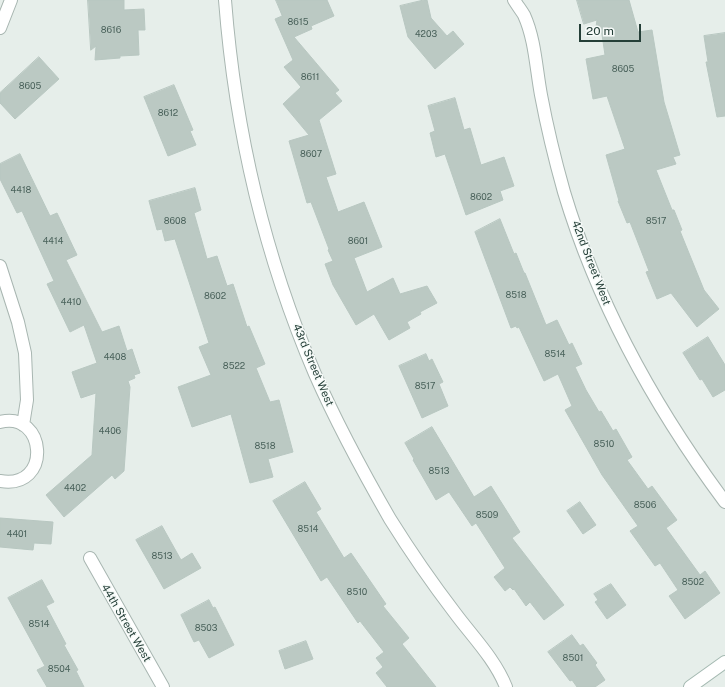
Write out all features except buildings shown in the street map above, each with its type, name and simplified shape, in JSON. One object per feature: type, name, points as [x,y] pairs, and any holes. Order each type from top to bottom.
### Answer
[{"type":"street","points":[[0,28],[11,0]]},
{"type":"street","name":"43rd Street West","points":[[225,0],[230,56],[238,110],[256,195],[277,271],[315,374],[353,452],[392,521],[431,580],[488,655],[506,687]]},
{"type":"street","name":"42nd Street West","points":[[514,0],[524,15],[531,37],[551,143],[574,219],[599,287],[620,333],[654,396],[696,463],[725,502]]},
{"type":"street","points":[[0,266],[18,322],[25,353],[27,400],[23,425]]},
{"type":"street","points":[[0,422],[14,422],[23,425],[31,431],[36,439],[38,449],[38,458],[28,475],[20,480],[10,482],[0,481]]},
{"type":"street","name":"44th Street West","points":[[90,558],[162,687]]},
{"type":"street","points":[[690,687],[725,662]]}]
